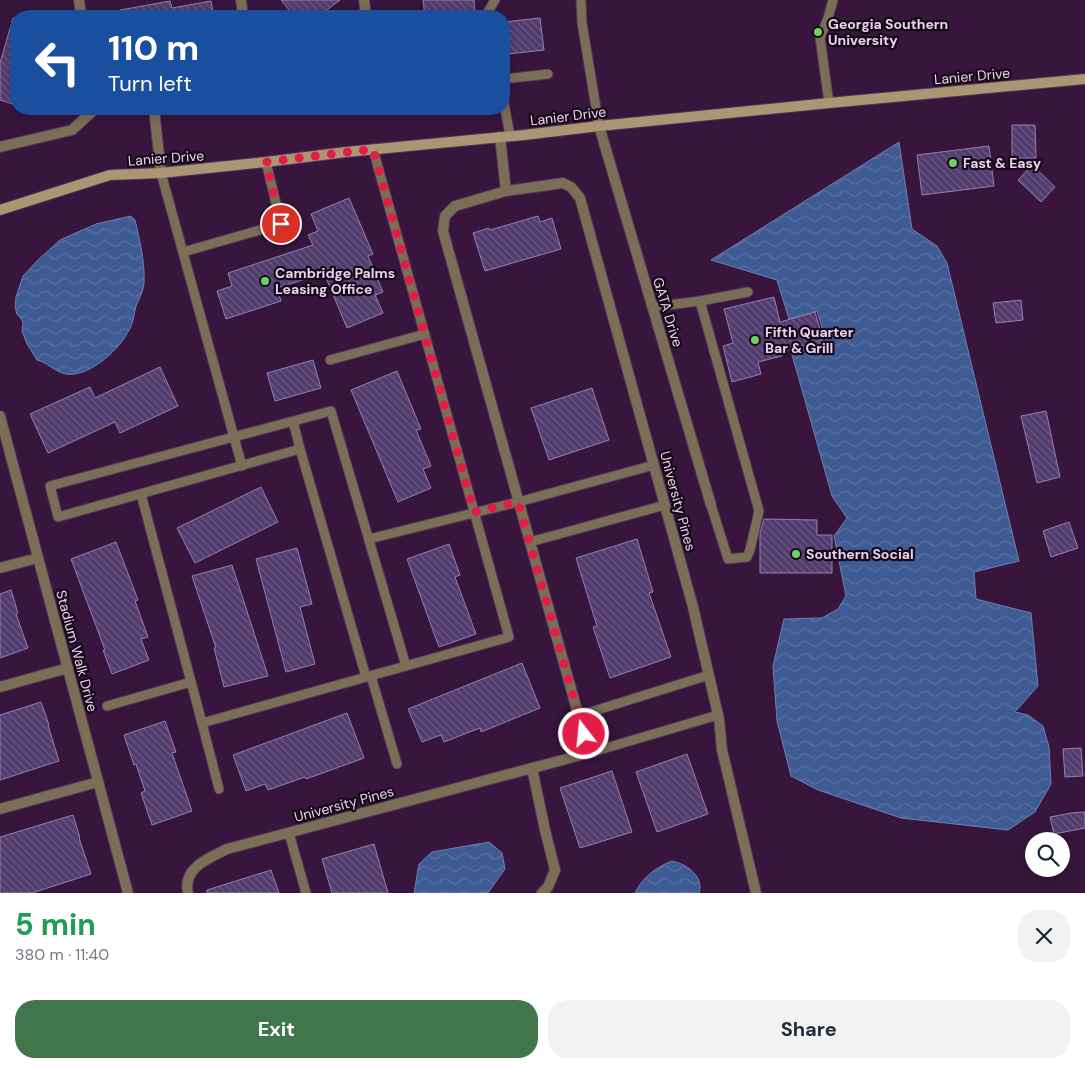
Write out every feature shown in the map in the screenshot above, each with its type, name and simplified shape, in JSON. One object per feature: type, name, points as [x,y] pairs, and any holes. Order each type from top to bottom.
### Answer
[{"type":"street","name":"Lanier Drive","points":[[0,210],[110,175],[161,173],[599,126],[1085,79]]},
{"type":"street","points":[[0,147],[72,130],[88,115]]},
{"type":"street","points":[[155,115],[161,173]]},
{"type":"street","name":"GATA Drive","points":[[599,126],[711,505]]},
{"type":"street","points":[[505,137],[506,191]]},
{"type":"street","name":"University Pines","points":[[188,893],[186,886],[191,872],[205,860],[227,849],[589,753],[443,231],[445,216],[455,206],[506,191],[563,183],[571,187],[580,198],[693,607],[718,715],[722,750],[756,893]]},
{"type":"street","name":"Stadium Walk Drive","points":[[0,416],[4,444],[38,558],[128,893]]},
{"type":"street","points":[[0,568],[38,558]]},
{"type":"street","points":[[0,687],[68,668]]},
{"type":"street","points":[[532,768],[555,870],[548,887],[542,893]]},
{"type":"street","points":[[0,809],[98,782]]},
{"type":"lane","points":[[581,0],[582,23],[599,126]]},
{"type":"lane","points":[[829,103],[820,38],[828,18],[832,0]]},
{"type":"lane","points":[[510,78],[548,74]]},
{"type":"lane","points":[[504,115],[505,137]]},
{"type":"lane","points":[[202,723],[509,637],[373,149]]},
{"type":"lane","points":[[183,252],[281,224],[266,162]]},
{"type":"lane","points":[[161,173],[242,466]]},
{"type":"lane","points":[[652,307],[748,292]]},
{"type":"lane","points":[[700,301],[759,511],[747,557],[728,559],[711,505]]},
{"type":"lane","points":[[330,360],[425,334]]},
{"type":"lane","points":[[300,449],[58,517],[50,486],[330,412],[406,666]]},
{"type":"lane","points":[[293,421],[397,764]]},
{"type":"lane","points":[[369,539],[518,502],[654,465]]},
{"type":"lane","points":[[141,494],[219,789]]},
{"type":"lane","points":[[530,542],[665,505]]},
{"type":"lane","points":[[578,716],[709,675]]},
{"type":"lane","points":[[107,706],[191,682]]},
{"type":"lane","points":[[589,753],[718,715]]},
{"type":"lane","points":[[290,833],[306,893]]},
{"type":"water","points":[[899,142],[912,229],[937,246],[947,263],[1019,561],[974,572],[976,599],[1031,613],[1038,686],[1015,712],[1028,715],[1043,726],[1049,747],[1051,784],[1035,812],[1008,830],[901,818],[818,790],[791,776],[777,721],[773,666],[784,619],[822,618],[838,609],[846,596],[834,536],[847,518],[832,496],[791,351],[826,341],[817,311],[789,319],[777,280],[711,260]]},
{"type":"water","points":[[131,216],[135,220],[140,244],[144,268],[144,284],[131,326],[124,339],[113,352],[98,364],[75,374],[64,374],[37,360],[27,344],[22,331],[22,320],[17,314],[15,307],[16,297],[23,276],[60,240],[96,224]]},
{"type":"water","points":[[489,842],[502,853],[505,869],[488,893],[414,893],[419,864],[432,852]]},
{"type":"water","points":[[672,861],[688,868],[697,876],[700,887],[699,893],[635,893],[650,873]]},
{"type":"building","points":[[281,0],[340,0],[327,10],[289,10]]},
{"type":"building","points":[[423,0],[474,0],[475,10],[424,10]]},
{"type":"building","points":[[170,1],[172,8],[211,1],[213,10],[120,10]]},
{"type":"building","points":[[540,18],[544,50],[510,54],[510,21]]},
{"type":"building","points":[[10,28],[10,103],[0,100],[0,63]]},
{"type":"building","points":[[1012,125],[1035,125],[1036,158],[1012,158]]},
{"type":"building","points":[[989,146],[994,186],[922,195],[917,155]]},
{"type":"building","points":[[1032,165],[1055,187],[1041,202],[1018,180]]},
{"type":"building","points":[[349,198],[373,254],[368,256],[383,292],[375,295],[383,313],[347,328],[324,273],[277,288],[281,301],[226,319],[217,291],[232,286],[228,273],[313,245],[308,235],[318,231],[311,214]]},
{"type":"building","points":[[538,216],[540,222],[552,218],[561,249],[485,271],[473,233]]},
{"type":"building","name":"Fifth Quarter Bar & Grill","points":[[774,297],[780,322],[815,312],[823,340],[781,352],[782,356],[758,362],[761,374],[732,382],[723,346],[733,343],[724,309]]},
{"type":"building","points":[[1021,300],[1023,320],[996,323],[993,303]]},
{"type":"building","points":[[313,360],[321,388],[275,401],[267,373]]},
{"type":"building","points":[[160,367],[178,406],[120,433],[115,422],[48,453],[30,414],[90,387],[95,398]]},
{"type":"building","points":[[397,371],[421,429],[416,430],[431,466],[423,469],[431,488],[398,502],[351,390]]},
{"type":"building","points":[[592,388],[609,440],[549,460],[531,408]]},
{"type":"building","points":[[1046,411],[1060,477],[1037,483],[1021,416]]},
{"type":"building","points":[[261,487],[278,522],[195,563],[177,528]]},
{"type":"building","name":"Southern Social","points":[[764,519],[817,520],[817,535],[832,535],[832,573],[760,573],[760,533]]},
{"type":"building","points":[[1069,522],[1078,548],[1051,557],[1043,531]]},
{"type":"building","points":[[637,539],[653,592],[649,593],[671,657],[610,678],[593,627],[597,626],[576,558]]},
{"type":"building","points":[[116,542],[138,600],[135,601],[148,637],[141,639],[149,660],[112,674],[71,559]]},
{"type":"building","points":[[449,544],[460,575],[455,577],[476,634],[439,647],[407,559]]},
{"type":"building","points":[[297,548],[312,604],[300,607],[315,664],[286,672],[256,559]]},
{"type":"building","points":[[232,565],[268,676],[224,687],[214,648],[216,648],[192,576]]},
{"type":"building","points":[[11,590],[18,613],[16,614],[28,648],[0,658],[0,594]]},
{"type":"building","points":[[522,663],[540,708],[481,732],[480,728],[444,742],[441,735],[422,742],[408,709]]},
{"type":"building","points":[[41,702],[59,761],[0,780],[0,715]]},
{"type":"building","points":[[347,713],[364,758],[306,779],[305,777],[268,790],[265,784],[246,791],[233,755]]},
{"type":"building","points":[[165,721],[176,752],[172,753],[192,811],[152,825],[141,793],[145,791],[124,735]]},
{"type":"building","points":[[1081,748],[1083,776],[1065,777],[1063,749]]},
{"type":"building","points":[[687,754],[708,814],[657,832],[636,772]]},
{"type":"building","points":[[612,771],[632,832],[580,848],[560,788]]},
{"type":"building","points":[[1085,812],[1085,828],[1054,832],[1050,817]]},
{"type":"building","points":[[73,815],[91,874],[32,893],[0,893],[0,837]]},
{"type":"building","points":[[374,844],[388,893],[332,893],[322,859]]},
{"type":"building","points":[[271,870],[279,893],[207,893],[207,890]]},
{"type":"place","name":"Georgia Southern University","points":[[818,32]]},
{"type":"place","name":"Fast & Easy","points":[[953,163]]},
{"type":"place","name":"Cambridge Palms Leasing Office","points":[[265,281]]},
{"type":"place","name":"Fifth Quarter Bar & Grill","points":[[755,340]]},
{"type":"place","name":"Southern Social","points":[[796,554]]},
{"type":"route","points":[[281,224],[266,162],[373,149],[474,512],[518,502],[584,734]]}]
